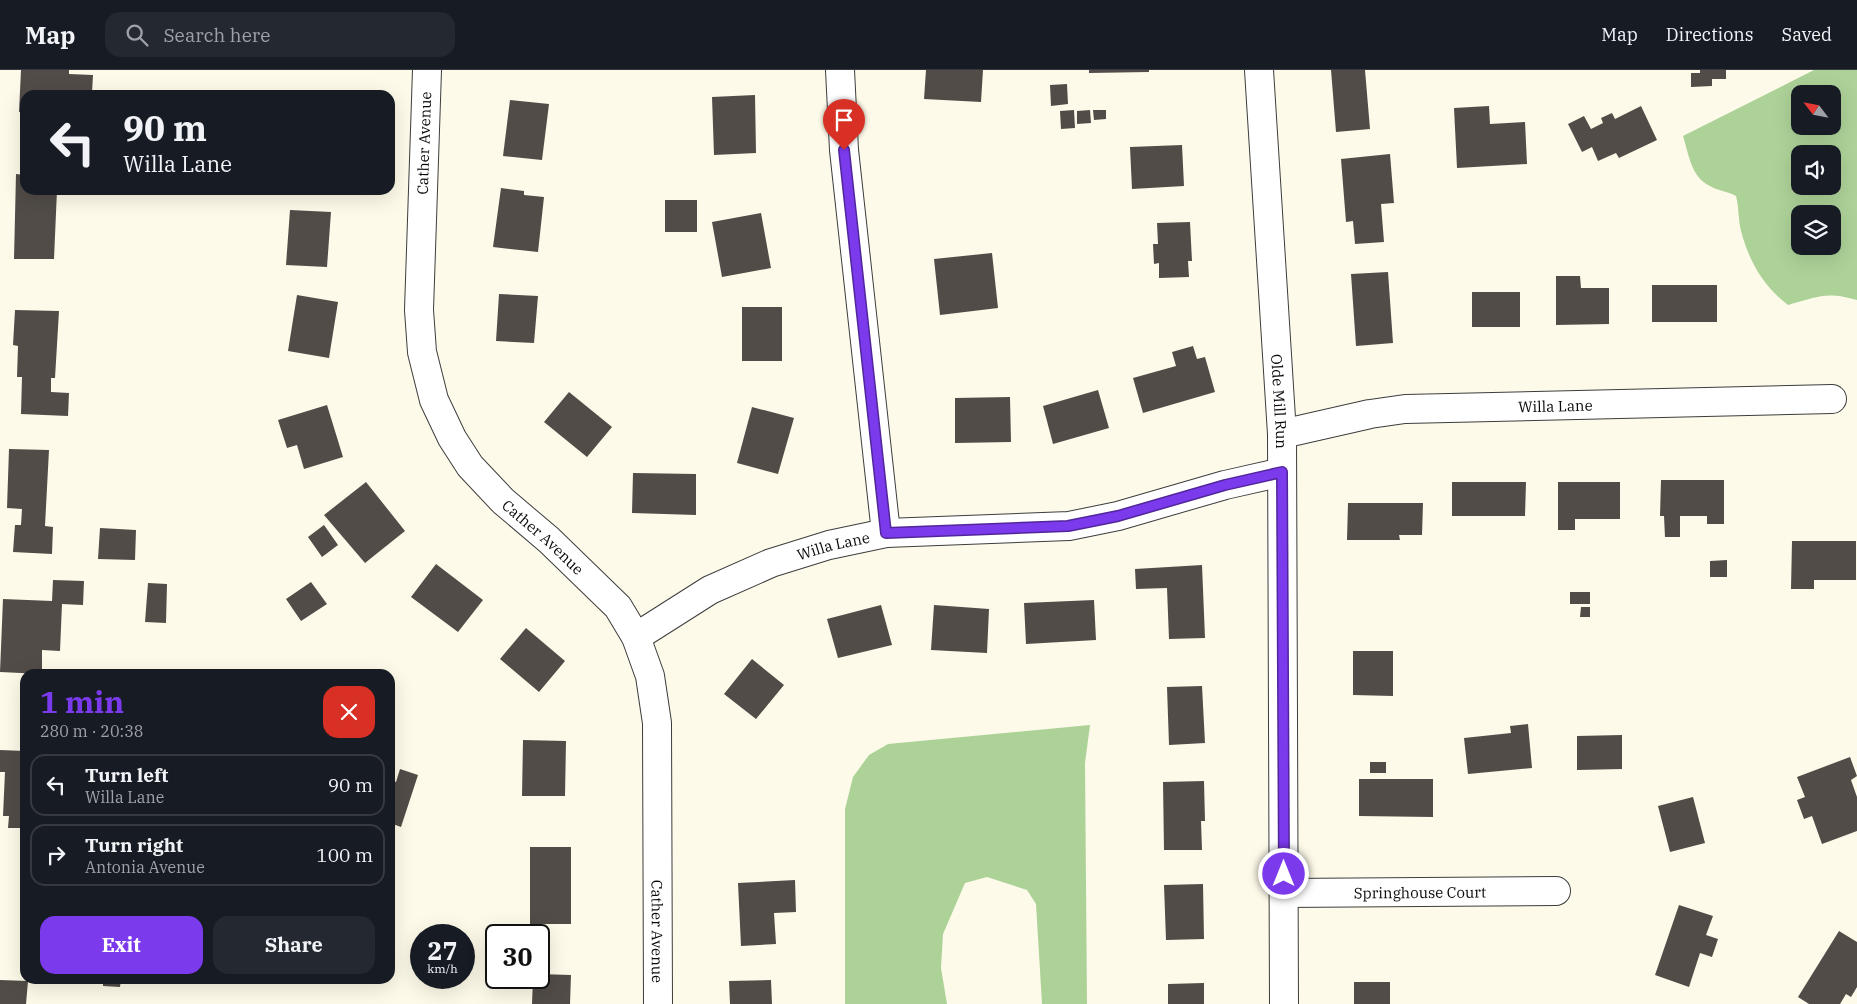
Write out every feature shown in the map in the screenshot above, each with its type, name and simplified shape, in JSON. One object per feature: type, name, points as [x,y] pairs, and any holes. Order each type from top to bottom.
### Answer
[{"type":"street","name":"Cather Avenue","points":[[427,70],[419,310],[422,352],[434,400],[452,438],[470,466],[503,501],[549,540],[618,606],[636,637],[650,676],[657,723],[658,1004]]},
{"type":"street","points":[[840,70],[844,150],[886,533]]},
{"type":"street","name":"Olde Mill Run","points":[[1259,70],[1282,434],[1284,1004]]},
{"type":"street","name":"Willa Lane","points":[[1282,434],[1405,409],[1832,399]]},
{"type":"street","name":"Willa Lane","points":[[636,637],[710,590],[771,563],[829,545],[886,533],[1068,526],[1118,516],[1225,485],[1282,472]]},
{"type":"street","name":"Springhouse Court","points":[[1284,893],[1556,890]]},
{"type":"green space","points":[[1814,70],[1857,70],[1857,300],[1846,297],[1822,296],[1788,305],[1779,298],[1764,281],[1748,253],[1739,222],[1736,196],[1713,188],[1704,182],[1692,165],[1683,136]]},
{"type":"green space","points":[[1090,725],[1085,763],[1087,1004],[1042,1004],[1036,904],[1027,890],[987,877],[965,883],[943,934],[941,968],[947,1004],[845,1004],[845,809],[853,777],[869,755],[888,744]]},
{"type":"building","points":[[21,70],[69,70],[69,74],[93,75],[92,90],[20,90]]},
{"type":"building","points":[[926,70],[983,70],[981,102],[924,99]]},
{"type":"building","points":[[1089,70],[1149,70],[1149,72],[1089,73]]},
{"type":"building","points":[[1331,70],[1365,70],[1370,129],[1336,132]]},
{"type":"building","points":[[1700,70],[1726,70],[1726,79],[1712,79],[1712,86],[1691,87],[1691,73],[1700,73]]},
{"type":"building","points":[[1067,84],[1068,104],[1051,106],[1050,85]]},
{"type":"building","points":[[755,95],[756,153],[714,155],[712,97]]},
{"type":"building","points":[[510,100],[549,104],[542,160],[503,156]]},
{"type":"building","points":[[1489,106],[1490,124],[1525,122],[1527,164],[1457,168],[1454,108]]},
{"type":"building","points":[[1641,106],[1657,140],[1619,158],[1616,153],[1598,161],[1592,147],[1582,152],[1568,124],[1584,116],[1591,129],[1603,123],[1601,118],[1612,113],[1615,119]]},
{"type":"building","points":[[1074,110],[1075,128],[1061,129],[1060,111]]},
{"type":"building","points":[[1090,110],[1091,123],[1077,124],[1077,111]]},
{"type":"building","points":[[1093,110],[1106,110],[1106,119],[1094,120]]},
{"type":"building","points":[[1182,145],[1184,186],[1132,189],[1130,147]]},
{"type":"building","points":[[1390,154],[1394,203],[1381,204],[1384,242],[1355,244],[1353,221],[1346,222],[1341,159]]},
{"type":"building","points":[[16,174],[20,174],[20,195],[57,195],[54,259],[14,259]]},
{"type":"building","points":[[501,188],[524,191],[524,195],[544,197],[538,252],[493,247]]},
{"type":"building","points":[[665,200],[697,200],[697,232],[665,232]]},
{"type":"building","points":[[290,210],[331,212],[327,267],[286,265]]},
{"type":"building","points":[[761,213],[771,268],[722,277],[712,222]]},
{"type":"building","points":[[1190,222],[1192,261],[1188,261],[1189,277],[1159,278],[1159,263],[1154,264],[1153,244],[1158,244],[1157,223]]},
{"type":"building","points":[[992,253],[998,308],[940,315],[934,259]]},
{"type":"building","points":[[1388,272],[1393,343],[1356,346],[1351,274]]},
{"type":"building","points":[[1556,276],[1580,276],[1581,288],[1609,288],[1609,324],[1556,325]]},
{"type":"building","points":[[1652,285],[1717,285],[1717,322],[1652,322]]},
{"type":"building","points":[[1472,292],[1520,292],[1520,327],[1472,327]]},
{"type":"building","points":[[499,294],[538,296],[534,343],[496,341]]},
{"type":"building","points":[[297,295],[338,302],[329,358],[288,351]]},
{"type":"building","points":[[742,307],[782,307],[782,361],[742,361]]},
{"type":"building","points":[[15,310],[59,311],[55,378],[51,378],[51,392],[69,393],[68,416],[21,414],[22,377],[17,377],[18,346],[13,345]]},
{"type":"building","points":[[1193,346],[1197,359],[1205,357],[1215,392],[1143,413],[1133,378],[1176,366],[1172,352]]},
{"type":"building","points":[[1098,390],[1109,428],[1053,444],[1043,406]]},
{"type":"building","points":[[569,392],[612,427],[587,457],[544,422]]},
{"type":"building","points":[[1010,397],[1011,442],[955,443],[955,398]]},
{"type":"building","points":[[327,405],[343,457],[304,469],[297,445],[287,448],[278,420]]},
{"type":"building","points":[[752,407],[794,418],[778,474],[737,463]]},
{"type":"building","points":[[9,449],[49,450],[45,526],[53,527],[52,554],[13,552],[15,525],[21,525],[22,509],[7,508]]},
{"type":"building","points":[[633,473],[696,474],[696,515],[632,513]]},
{"type":"building","points":[[1661,480],[1724,480],[1724,524],[1707,524],[1707,516],[1680,516],[1680,537],[1665,537],[1664,516],[1660,516]]},
{"type":"building","points":[[366,482],[405,531],[365,563],[324,515]]},
{"type":"building","points":[[1452,482],[1526,482],[1525,516],[1452,516]]},
{"type":"building","points":[[1558,482],[1620,482],[1620,519],[1575,519],[1575,530],[1558,530]]},
{"type":"building","points":[[1348,503],[1423,503],[1422,535],[1399,535],[1400,540],[1347,540]]},
{"type":"building","points":[[324,525],[338,545],[322,557],[308,537]]},
{"type":"building","points":[[100,528],[136,530],[135,560],[98,559]]},
{"type":"building","points":[[1792,541],[1856,541],[1856,580],[1814,580],[1814,589],[1791,589]]},
{"type":"building","points":[[1727,560],[1727,577],[1710,577],[1710,561]]},
{"type":"building","points":[[436,564],[483,600],[458,632],[411,597]]},
{"type":"building","points":[[1202,565],[1205,638],[1169,639],[1167,588],[1136,589],[1135,569]]},
{"type":"building","points":[[53,580],[84,581],[83,605],[62,604],[60,651],[42,650],[42,669],[20,669],[20,673],[0,672],[3,599],[52,601]]},
{"type":"building","points":[[311,582],[327,604],[301,621],[286,599]]},
{"type":"building","points":[[148,583],[167,584],[166,623],[145,622]]},
{"type":"building","points":[[1570,592],[1590,592],[1590,604],[1570,604]]},
{"type":"building","points":[[1094,600],[1096,640],[1026,644],[1024,603]]},
{"type":"building","points":[[881,605],[892,645],[838,658],[827,619]]},
{"type":"building","points":[[934,605],[989,609],[987,653],[931,650]]},
{"type":"building","points":[[1581,607],[1590,607],[1590,617],[1580,617]]},
{"type":"building","points":[[526,628],[565,661],[539,692],[500,659]]},
{"type":"building","points":[[1353,651],[1393,651],[1393,696],[1353,695]]},
{"type":"building","points":[[752,659],[784,685],[756,719],[724,694]]},
{"type":"building","points":[[1202,686],[1205,743],[1169,745],[1167,687]]},
{"type":"building","points":[[1528,724],[1532,768],[1468,774],[1464,738],[1511,733],[1510,726]]},
{"type":"building","points":[[1622,735],[1622,769],[1577,770],[1577,736]]},
{"type":"building","points":[[523,740],[566,741],[565,796],[522,796]]},
{"type":"building","points":[[0,750],[20,751],[20,828],[8,828],[9,816],[3,816],[5,772],[0,772]]},
{"type":"building","points":[[1850,757],[1857,776],[1851,780],[1857,797],[1857,831],[1822,844],[1812,816],[1804,819],[1797,800],[1805,797],[1797,777]]},
{"type":"building","points":[[1370,762],[1386,762],[1386,773],[1370,773]]},
{"type":"building","points":[[400,769],[418,775],[401,827],[395,825],[396,782]]},
{"type":"building","points":[[1359,779],[1433,779],[1433,817],[1359,816]]},
{"type":"building","points":[[1204,781],[1205,821],[1201,821],[1202,850],[1164,850],[1163,782]]},
{"type":"building","points":[[1693,797],[1705,843],[1670,852],[1658,806]]},
{"type":"building","points":[[530,847],[571,847],[571,924],[530,924]]},
{"type":"building","points":[[795,880],[796,912],[774,913],[776,944],[741,946],[738,883]]},
{"type":"building","points":[[1203,884],[1204,939],[1166,940],[1164,885]]},
{"type":"building","points":[[1679,905],[1713,916],[1706,935],[1718,939],[1712,957],[1700,953],[1689,987],[1655,975]]},
{"type":"building","points":[[1839,931],[1857,942],[1857,987],[1851,997],[1846,994],[1840,1004],[1809,1004],[1798,997]]},
{"type":"building","points":[[550,974],[571,975],[570,1004],[532,1004],[533,989],[550,989]]},
{"type":"building","points":[[0,980],[20,981],[20,984],[28,984],[26,1004],[0,1004]]},
{"type":"building","points":[[771,980],[772,1004],[730,1004],[729,981]]},
{"type":"building","points":[[1354,982],[1390,982],[1390,1004],[1354,1004]]},
{"type":"building","points":[[1204,983],[1204,1004],[1168,1004],[1168,984]]},
{"type":"building","points":[[103,984],[120,984],[120,987],[103,986]]},
{"type":"route","points":[[844,150],[886,533],[1068,526],[1118,516],[1225,485],[1282,472],[1284,874]]}]
